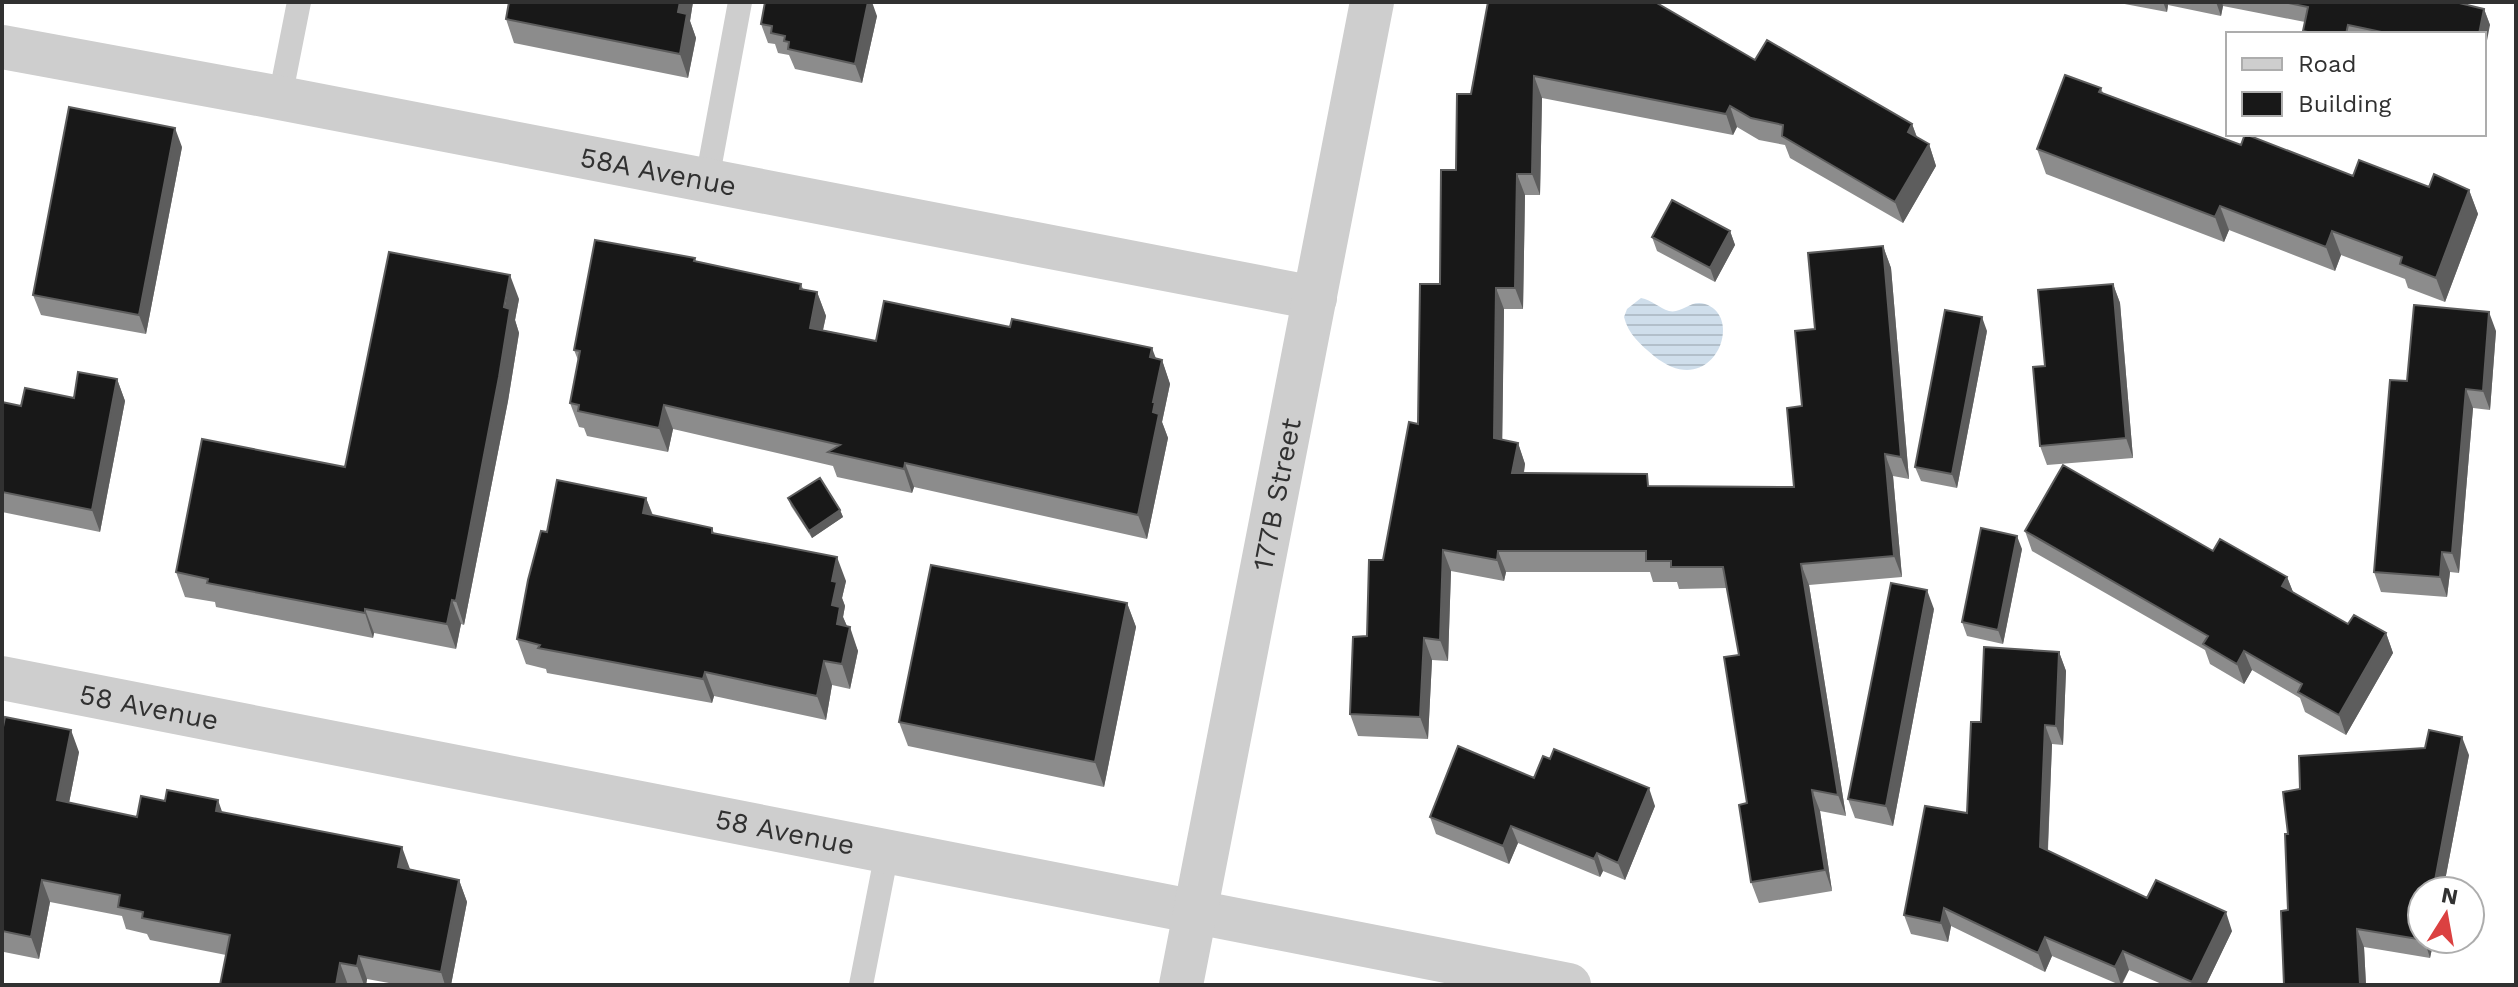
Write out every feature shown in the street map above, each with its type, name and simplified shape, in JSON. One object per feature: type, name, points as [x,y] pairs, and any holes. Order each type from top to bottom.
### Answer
[{"type":"street","name":"177B Street","points":[[1181,985],[1372,2]]},
{"type":"street","name":"58A Avenue","points":[[2,47],[1315,298]]},
{"type":"street","name":"58 Avenue","points":[[2,678],[1569,985]]},
{"type":"lane","points":[[280,98],[299,2]]},
{"type":"lane","points":[[707,180],[740,2]]},
{"type":"lane","points":[[861,985],[887,852]]},
{"type":"water","points":[[1641,298],[1669,311],[1700,303],[1717,312],[1722,324],[1722,339],[1717,352],[1706,364],[1692,370],[1675,368],[1654,356],[1632,334],[1624,317],[1627,309]]},
{"type":"building","points":[[509,2],[680,2],[678,12],[687,14],[680,54],[506,19]]},
{"type":"building","points":[[765,2],[868,2],[855,64],[788,49],[789,42],[784,41],[785,36],[771,33],[772,26],[761,24]]},
{"type":"building","points":[[1488,2],[1655,2],[1755,60],[1767,40],[1912,124],[1908,132],[1929,144],[1895,202],[1782,136],[1783,125],[1751,118],[1730,106],[1726,114],[1534,76],[1532,174],[1517,174],[1515,288],[1496,288],[1494,438],[1518,443],[1512,473],[1647,474],[1648,486],[1794,487],[1787,408],[1802,406],[1795,331],[1815,329],[1808,253],[1883,246],[1901,457],[1885,454],[1894,556],[1801,564],[1838,795],[1812,790],[1825,870],[1751,882],[1739,805],[1747,803],[1724,657],[1739,655],[1723,567],[1671,567],[1671,561],[1646,561],[1646,551],[1498,551],[1497,560],[1443,550],[1440,640],[1424,638],[1420,717],[1350,714],[1353,637],[1367,636],[1369,560],[1383,560],[1409,422],[1418,424],[1420,284],[1440,284],[1441,170],[1456,170],[1457,94],[1471,94]]},
{"type":"building","points":[[2283,2],[2459,2],[2484,9],[2479,32],[2381,32],[2348,25],[2346,32],[2308,32],[2303,31],[2308,7]]},
{"type":"building","points":[[2065,75],[2101,88],[2099,92],[2241,145],[2244,136],[2250,136],[2353,176],[2359,160],[2429,187],[2434,174],[2469,190],[2436,278],[2400,264],[2402,257],[2332,231],[2326,247],[2220,206],[2215,217],[2037,149]]},
{"type":"building","points":[[69,107],[175,128],[139,315],[33,295]]},
{"type":"building","points":[[1672,200],[1730,231],[1710,268],[1652,237]]},
{"type":"building","points":[[595,240],[695,258],[694,261],[801,284],[800,289],[817,292],[810,328],[876,341],[884,301],[1010,327],[1012,319],[1152,348],[1150,357],[1162,360],[1153,402],[1153,412],[1159,414],[1138,515],[905,463],[904,469],[828,452],[840,445],[664,405],[659,428],[578,411],[579,405],[570,403],[580,351],[574,350]]},
{"type":"building","points":[[389,252],[510,275],[504,307],[510,309],[499,377],[456,601],[452,600],[447,624],[365,609],[365,613],[207,583],[208,579],[176,572],[202,439],[345,467]]},
{"type":"building","points":[[2113,284],[2126,438],[2040,446],[2033,367],[2045,366],[2038,290]]},
{"type":"building","points":[[2414,305],[2489,312],[2483,391],[2466,389],[2452,553],[2442,552],[2440,577],[2374,572],[2390,380],[2407,381]]},
{"type":"building","points":[[1945,310],[1982,317],[1952,474],[1915,467]]},
{"type":"building","points":[[78,372],[117,379],[92,510],[2,492],[2,402],[21,406],[25,388],[74,398]]},
{"type":"building","points":[[2063,465],[2213,551],[2220,539],[2287,577],[2282,586],[2348,624],[2354,615],[2386,633],[2339,715],[2298,692],[2302,684],[2244,651],[2237,664],[2203,644],[2208,636],[2025,531]]},
{"type":"building","points":[[820,478],[840,510],[809,531],[788,498]]},
{"type":"building","points":[[557,480],[646,498],[643,513],[712,528],[712,533],[837,557],[832,581],[837,582],[832,605],[840,607],[837,624],[850,627],[842,664],[824,661],[817,696],[705,672],[703,679],[538,648],[540,645],[517,639],[528,580],[541,531],[547,532]]},
{"type":"building","points":[[1981,528],[2017,536],[1998,630],[1962,622]]},
{"type":"building","points":[[931,565],[1127,603],[1095,762],[899,722]]},
{"type":"building","points":[[1891,583],[1927,590],[1886,806],[1848,799]]},
{"type":"building","points":[[1984,647],[2059,652],[2056,726],[2045,725],[2040,847],[2147,898],[2156,880],[2226,912],[2192,982],[2123,951],[2115,967],[2045,937],[2038,953],[1944,908],[1941,923],[1904,915],[1925,806],[1967,813],[1971,722],[1981,722]]},
{"type":"building","points":[[5,717],[71,730],[57,800],[137,817],[141,796],[165,801],[167,790],[218,800],[216,811],[402,847],[398,867],[459,880],[441,972],[359,956],[357,966],[340,963],[336,985],[220,985],[230,935],[142,918],[143,912],[118,907],[120,895],[42,880],[31,937],[2,931],[2,732]]},
{"type":"building","points":[[2429,730],[2462,737],[2436,875],[2406,875],[2406,937],[2357,929],[2360,984],[2284,985],[2281,911],[2288,910],[2285,834],[2288,834],[2283,792],[2300,789],[2299,756],[2425,748]]},
{"type":"building","points":[[1458,746],[1534,778],[1543,756],[1550,759],[1554,749],[1649,788],[1618,863],[1597,853],[1594,859],[1511,826],[1503,846],[1430,817]]}]
